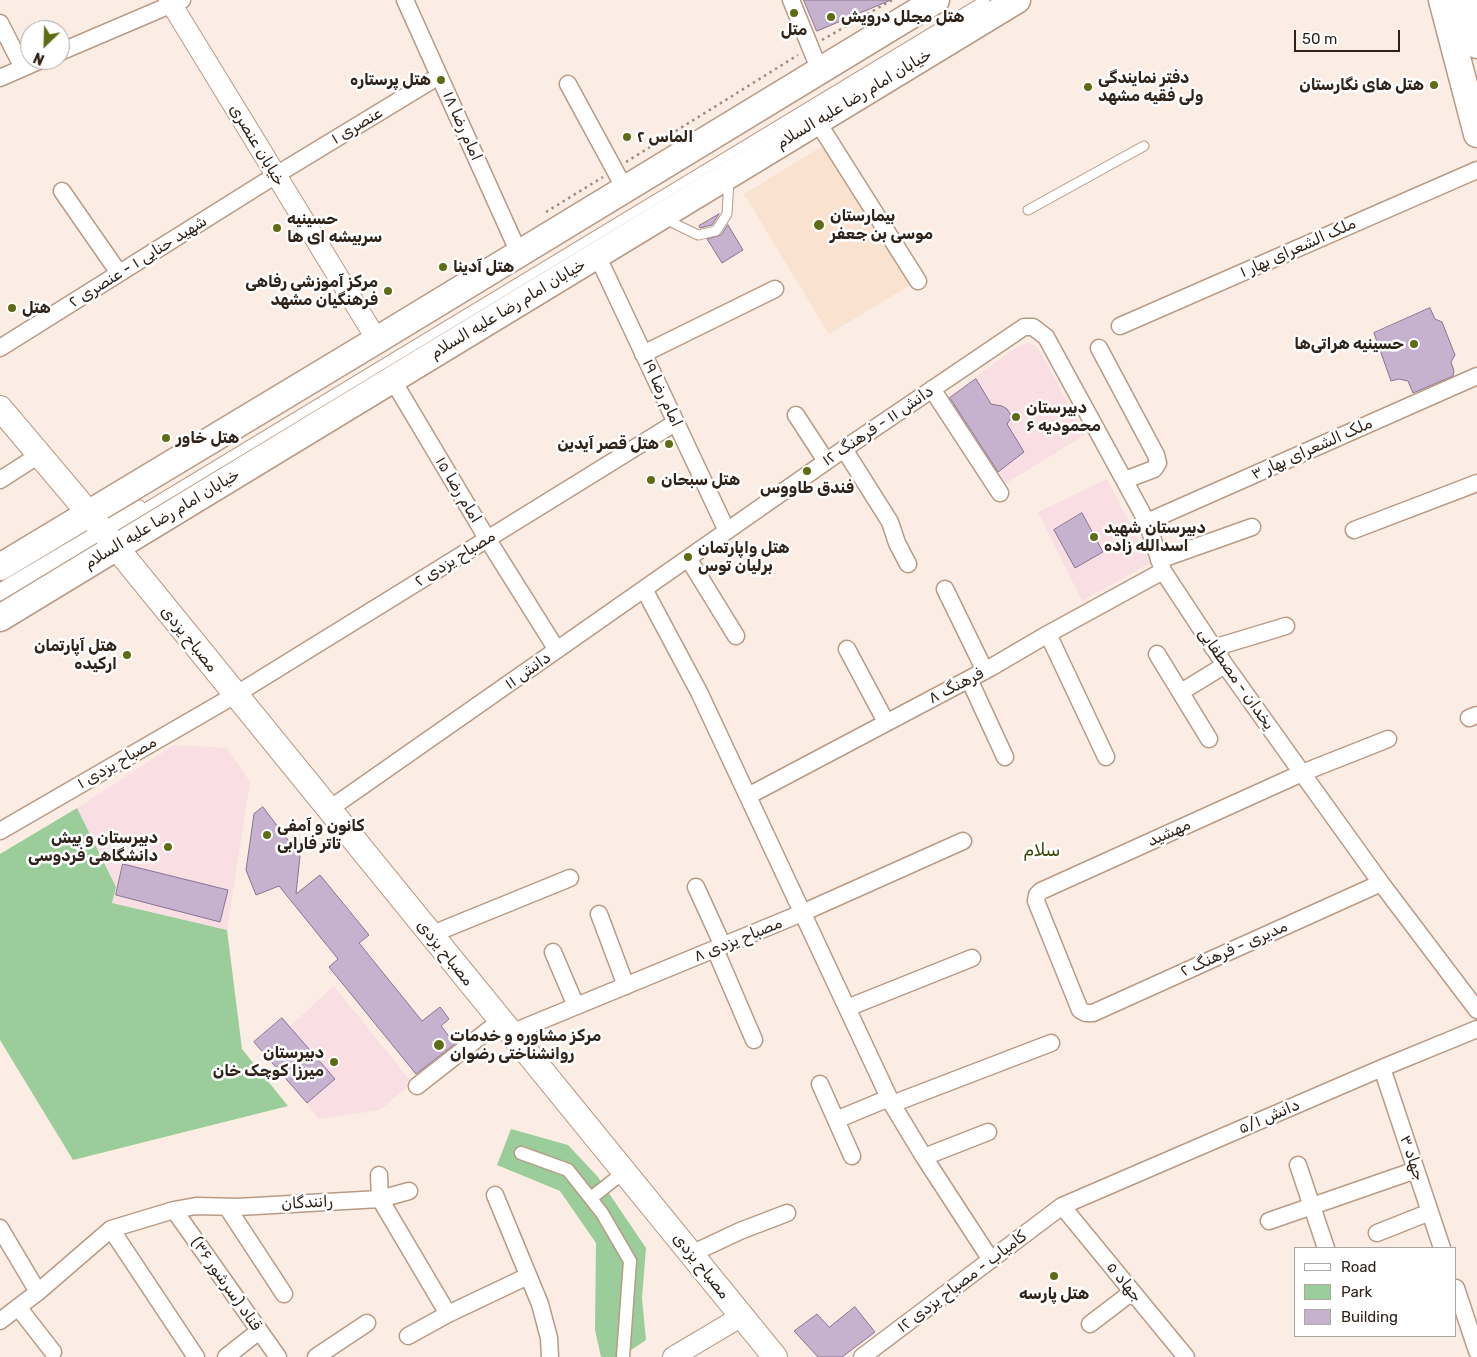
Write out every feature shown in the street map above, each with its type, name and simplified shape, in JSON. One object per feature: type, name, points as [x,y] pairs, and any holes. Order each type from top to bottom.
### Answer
[{"type":"main road","name":"خیابان امام رضا علیه السلام","points":[[0,618],[101,531],[377,340],[519,253],[620,179],[820,71],[936,0]]},
{"type":"main road","name":"خیابان امام رضا علیه السلام","points":[[0,567],[101,531],[392,379],[1017,0]]},
{"type":"main road","points":[[1454,2],[1477,46]]},
{"type":"main road","points":[[1454,2],[1477,134]]},
{"type":"main road","name":"مصباح یزدی","points":[[0,408],[775,1357]]},
{"type":"street","name":"امام رضا ۱۸","points":[[404,0],[519,253]]},
{"type":"street","points":[[791,0],[820,71]]},
{"type":"street","points":[[70,48],[174,2]]},
{"type":"street","name":"خیابان عنصری","points":[[174,2],[276,175],[377,340]]},
{"type":"street","points":[[0,23],[20,62]]},
{"type":"street","points":[[0,78],[20,69]]},
{"type":"street","name":"عنصری ۱","points":[[276,175],[439,76]]},
{"type":"street","points":[[568,84],[620,179]]},
{"type":"street","points":[[817,121],[918,280]]},
{"type":"street","name":"ملک الشعرای بهار ۱","points":[[1120,326],[1477,170]]},
{"type":"street","name":"شهید حنایی ۱ - عنصری ۲","points":[[0,348],[276,175]]},
{"type":"street","points":[[62,191],[119,273]]},
{"type":"street","name":"امام رضا ۱۹","points":[[597,255],[727,531]]},
{"type":"street","points":[[643,354],[775,289]]},
{"type":"street","name":"دانش ۱۱ - فرهنگ ۱۲","points":[[727,531],[826,461],[1024,327],[1033,327]]},
{"type":"street","name":"یخدان - مصطفایی","points":[[1033,327],[1046,337],[1147,522],[1161,565],[1213,648],[1381,883],[1477,1010]]},
{"type":"street","points":[[1099,348],[1156,455],[1158,463],[1154,469],[1125,480]]},
{"type":"street","name":"ملک الشعرای بهار ۳","points":[[1147,522],[1477,376]]},
{"type":"street","name":"امام رضا ۱۵","points":[[392,379],[488,540],[557,650]]},
{"type":"street","points":[[932,389],[1000,493]]},
{"type":"street","points":[[796,414],[826,461]]},
{"type":"street","name":"مصباح یزدی ۲","points":[[235,695],[675,423]]},
{"type":"street","points":[[844,449],[890,522],[897,543],[908,564]]},
{"type":"street","points":[[0,480],[39,455]]},
{"type":"street","points":[[1354,530],[1477,483]]},
{"type":"street","name":"فرهنگ ۸","points":[[748,796],[969,679],[1048,634],[1161,565],[1252,527]]},
{"type":"street","name":"دانش ۱۱","points":[[328,810],[727,531]]},
{"type":"street","points":[[688,558],[736,636]]},
{"type":"street","points":[[644,589],[700,692],[890,1101],[924,1158],[991,1260]]},
{"type":"street","points":[[945,589],[985,670]]},
{"type":"street","points":[[1213,648],[1286,626]]},
{"type":"street","points":[[1048,634],[1106,757]]},
{"type":"street","points":[[847,649],[886,722]]},
{"type":"street","points":[[1157,654],[1209,739]]},
{"type":"street","points":[[1181,692],[1225,665]]},
{"type":"street","points":[[969,679],[1006,757]]},
{"type":"street","name":"مصباح یزدی ۱","points":[[0,831],[235,695]]},
{"type":"street","name":"مهشید","points":[[1086,1013],[1080,1010],[1036,901],[1037,894],[1302,773],[1388,738]]},
{"type":"street","name":"مصباح یزدی ۸","points":[[417,1086],[506,1027],[576,1006],[626,986],[802,913],[963,841]]},
{"type":"street","points":[[430,935],[570,878]]},
{"type":"street","name":"مدیری - فرهنگ ۲","points":[[1086,1013],[1093,1013],[1381,883]]},
{"type":"street","points":[[696,887],[754,1040]]},
{"type":"street","points":[[599,914],[626,986]]},
{"type":"street","points":[[553,952],[576,1006]]},
{"type":"street","points":[[846,1008],[972,958]]},
{"type":"street","name":"دانش ۵/۱","points":[[1062,1206],[1477,1029]]},
{"type":"street","points":[[836,1120],[1051,1043]]},
{"type":"street","name":"جهاد ۳","points":[[1382,1068],[1442,1247]]},
{"type":"street","points":[[820,1084],[852,1156]]},
{"type":"street","points":[[924,1158],[988,1132]]},
{"type":"street","points":[[521,1153],[568,1170],[602,1213],[630,1261],[623,1357]]},
{"type":"street","points":[[1298,1165],[1326,1247]]},
{"type":"street","points":[[1269,1221],[1416,1170]]},
{"type":"street","points":[[591,1198],[624,1172]]},
{"type":"street","points":[[378,1175],[380,1199],[448,1314]]},
{"type":"street","name":"رانندگان","points":[[0,1321],[38,1292],[111,1229],[174,1210],[196,1206],[227,1207],[380,1199],[409,1191]]},
{"type":"street","points":[[495,1195],[540,1304],[549,1338],[550,1357]]},
{"type":"street","name":"کامیاب - مصباح یزدی ۱۲","points":[[862,1357],[1062,1206]]},
{"type":"street","name":"جهاد ۵","points":[[1062,1206],[1186,1357]]},
{"type":"street","points":[[227,1207],[284,1294]]},
{"type":"street","name":"قناد (سرشور ۳۶)","points":[[174,1210],[278,1357]]},
{"type":"street","points":[[1377,1233],[1430,1212]]},
{"type":"street","points":[[691,1254],[740,1231],[787,1213]]},
{"type":"street","points":[[0,1228],[38,1292]]},
{"type":"street","points":[[111,1229],[196,1357]]},
{"type":"street","points":[[408,1336],[448,1314],[528,1276]]},
{"type":"street","points":[[1457,1291],[1477,1351]]},
{"type":"street","points":[[1090,1324],[1132,1292]]},
{"type":"street","points":[[18,1307],[53,1352]]},
{"type":"street","points":[[673,1357],[742,1316]]},
{"type":"street","points":[[316,1357],[367,1323]]},
{"type":"street","points":[[226,1357],[259,1331]]},
{"type":"lane","points":[[0,596],[101,531],[974,0]]},
{"type":"lane","points":[[0,588],[101,531],[985,0]]},
{"type":"lane","points":[[1028,210],[1144,146]]},
{"type":"lane","points":[[660,216],[698,235],[716,231],[727,214],[729,175]]},
{"type":"path","points":[[543,214],[620,179],[809,48],[892,0]]},
{"type":"shaded area","name":"بیمارستان موسی بن جعفر","points":[[826,144],[912,284],[829,334],[744,194]]},
{"type":"shaded area","name":"دبیرستان محمودیه ۶","points":[[1028,343],[1036,346],[1041,353],[1085,435],[1003,485],[945,399],[1020,345]]},
{"type":"shaded area","name":"دبیرستان شهید اسدالله زاده","points":[[1107,479],[1150,563],[1082,601],[1038,512]]},
{"type":"shaded area","name":"دبیرستان و پیش دانشگاهی فردوسی","points":[[174,745],[227,748],[250,782],[227,930],[112,903],[116,886],[77,808]]},
{"type":"shaded area","name":"دبیرستان میرزا کوچک خان","points":[[334,986],[412,1083],[380,1110],[319,1119],[254,1042],[282,1018],[290,1026]]},
{"type":"green space","points":[[77,808],[116,887],[112,903],[227,930],[242,1049],[288,1106],[73,1160],[0,1040],[0,854]]},
{"type":"green space","points":[[511,1129],[568,1145],[598,1177],[646,1248],[642,1298],[646,1340],[621,1357],[601,1357],[595,1330],[596,1243],[560,1191],[497,1165]]},
{"type":"building","name":"هتل مجلل درویش","points":[[804,0],[891,0],[817,31]]},
{"type":"building","points":[[719,214],[712,225],[700,228],[699,226]]},
{"type":"building","points":[[728,225],[743,250],[722,263],[707,239],[721,235]]},
{"type":"building","name":"حسینیه هراتی‌ها","points":[[1430,308],[1435,319],[1442,322],[1455,355],[1451,362],[1454,371],[1453,376],[1413,393],[1408,381],[1399,379],[1391,381],[1374,333]]},
{"type":"building","name":"دبیرستان محمودیه ۶","points":[[976,379],[991,404],[1002,406],[1011,415],[1007,424],[1024,452],[998,472],[950,398]]},
{"type":"building","name":"دبیرستان شهید اسدالله زاده","points":[[1082,513],[1103,552],[1075,568],[1054,530]]},
{"type":"building","points":[[263,807],[300,856],[296,894],[320,875],[369,935],[359,943],[422,1021],[440,1007],[449,1019],[441,1026],[455,1044],[416,1074],[329,967],[338,959],[279,886],[256,895],[246,870],[254,814]]},
{"type":"building","name":"دبیرستان و پیش دانشگاهی فردوسی","points":[[123,864],[228,890],[220,922],[116,895]]},
{"type":"building","points":[[282,1018],[335,1079],[307,1103],[254,1042]]},
{"type":"building","points":[[855,1307],[875,1332],[842,1357],[818,1357],[794,1331],[817,1314],[829,1327]]},
{"type":"place","name":"متل","points":[[794,13]]},
{"type":"place","name":"هتل مجلل درویش","points":[[831,17]]},
{"type":"place","name":"هتل پرستاره","points":[[441,80]]},
{"type":"place","name":"هتل های نگارستان","points":[[1434,85]]},
{"type":"place","name":"دفتر نمایندگی ولی فقیه مشهد","points":[[1088,87]]},
{"type":"place","name":"الماس ۲","points":[[627,137]]},
{"type":"place","name":"بیمارستان موسی بن جعفر","points":[[819,225]]},
{"type":"place","name":"حسینیه سربیشه ای ها","points":[[277,228]]},
{"type":"place","name":"هتل آدینا","points":[[443,267]]},
{"type":"place","name":"مرکز آموزشی رفاهی فرهنگیان مشهد","points":[[388,291]]},
{"type":"place","name":"هتل","points":[[12,308]]},
{"type":"place","name":"حسینیه هراتی‌ها","points":[[1414,344]]},
{"type":"place","name":"دبیرستان محمودیه ۶","points":[[1016,417]]},
{"type":"place","name":"هتل خاور","points":[[166,438]]},
{"type":"place","name":"هتل قصر آیدین","points":[[669,444]]},
{"type":"place","name":"فندق طاووس","points":[[807,471]]},
{"type":"place","name":"هتل سبحان","points":[[651,480]]},
{"type":"place","name":"دبیرستان شهید اسدالله زاده","points":[[1094,537]]},
{"type":"place","name":"هتل واپارتمان برلیان توس","points":[[688,557]]},
{"type":"place","name":"هتل آپارتمان ارکیده","points":[[127,655]]},
{"type":"place","name":"کانون و آمفی تاتر فارابی","points":[[267,835]]},
{"type":"place","name":"دبیرستان و پیش دانشگاهی فردوسی","points":[[168,847]]},
{"type":"place","name":"مرکز مشاوره و خدمات روانشناختی رضوان","points":[[439,1045]]},
{"type":"place","name":"دبیرستان میرزا کوچک خان","points":[[334,1062]]},
{"type":"place","name":"هتل پارسه","points":[[1054,1276]]},
{"type":"district","name":"سلام","points":[[1042,851]]}]
